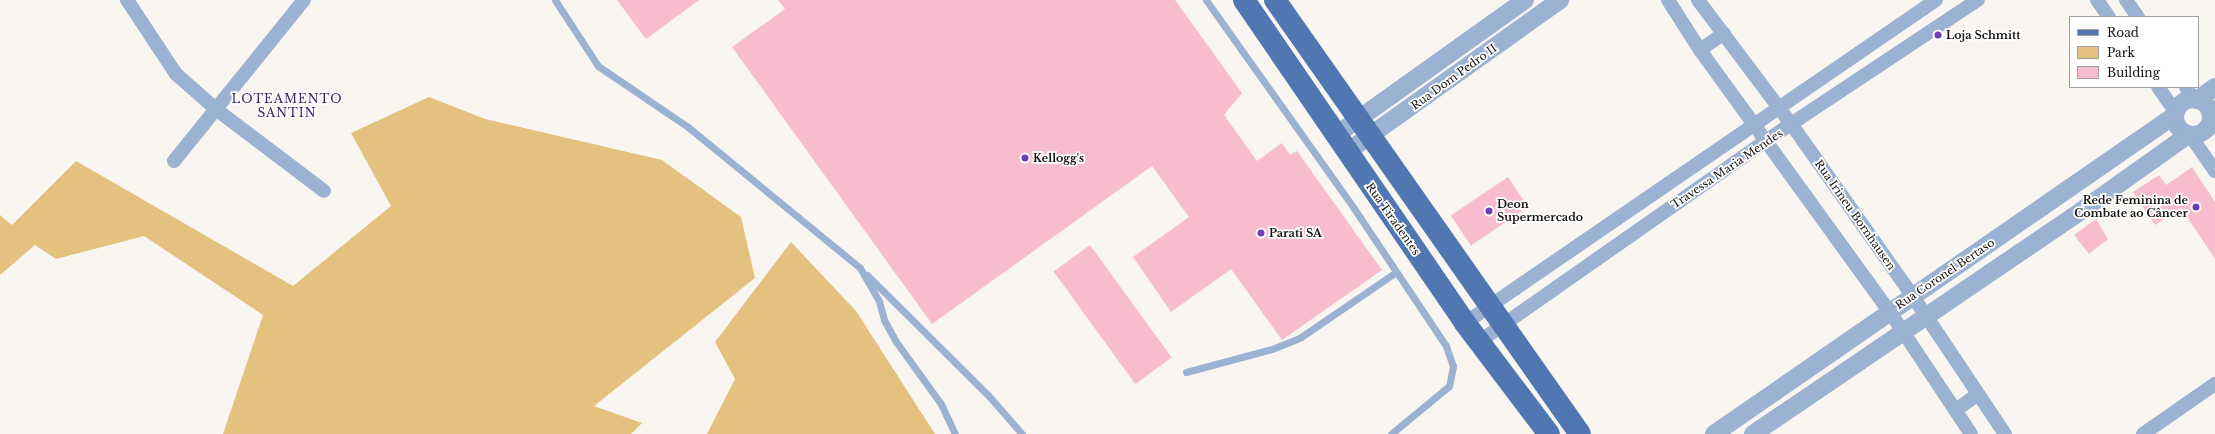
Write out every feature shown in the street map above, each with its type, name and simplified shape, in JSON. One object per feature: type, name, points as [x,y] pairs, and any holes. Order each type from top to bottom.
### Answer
[{"type":"main road","name":"Rua Tiradentes","points":[[1244,0],[1341,144],[1465,323],[1549,434]]},
{"type":"main road","points":[[1275,0],[1489,307],[1580,434]]},
{"type":"street","points":[[127,0],[176,74],[217,110],[324,192]]},
{"type":"street","points":[[174,161],[217,110],[304,0]]},
{"type":"street","name":"Rua Dom Pedro II","points":[[1341,144],[1358,118],[1525,0]]},
{"type":"street","name":"Rua Dom Pedro II","points":[[1341,144],[1371,137],[1560,0]]},
{"type":"street","points":[[1668,0],[1700,50],[1767,140],[1904,331],[1971,434]]},
{"type":"street","name":"Rua Irineu Bornhausen","points":[[1698,0],[1724,33],[1777,108],[1792,125],[1912,295],[2005,434]]},
{"type":"street","name":"Travessa Maria Mendes","points":[[1465,323],[1565,256],[1754,123],[1936,0]]},
{"type":"street","name":"Travessa Maria Mendes","points":[[1480,341],[1767,140],[1792,125],[1978,0]]},
{"type":"street","points":[[2097,0],[2108,16]]},
{"type":"street","points":[[2126,0],[2137,16]]},
{"type":"street","points":[[1700,50],[1724,33]]},
{"type":"street","points":[[2215,86],[2192,95],[2179,106],[2176,114],[2176,123],[2189,135],[2215,171]]},
{"type":"street","points":[[2159,88],[2176,114]]},
{"type":"street","points":[[1753,434],[2081,211],[2189,135],[2198,135],[2207,129],[2213,119],[2205,104],[2192,95]]},
{"type":"street","name":"Rua Coronel Bertaso","points":[[1714,434],[1890,312],[1912,295],[2067,192],[2176,114]]},
{"type":"street","points":[[2067,192],[2081,211]]},
{"type":"street","points":[[1565,256],[1580,272]]},
{"type":"street","points":[[2143,434],[2215,384]]},
{"type":"street","points":[[1956,410],[1978,394]]},
{"type":"street","points":[[1758,403],[1771,422]]},
{"type":"lane","points":[[555,0],[598,66],[688,127],[860,268],[988,395],[1022,434]]},
{"type":"lane","points":[[1206,0],[1446,346],[1453,366],[1448,386],[1391,434]]},
{"type":"lane","points":[[860,268],[879,301],[884,320],[897,343],[941,404],[955,434]]},
{"type":"lane","points":[[1186,372],[1272,349],[1301,337],[1396,272]]},
{"type":"green space","points":[[429,97],[485,119],[662,160],[741,217],[755,278],[594,406],[642,423],[631,434],[223,434],[263,315],[144,236],[56,259],[35,245],[0,275],[0,215],[12,225],[76,161],[293,286],[391,206],[351,133]]},
{"type":"green space","points":[[791,242],[856,311],[935,434],[707,434],[735,379],[715,342]]},
{"type":"building","points":[[617,0],[699,0],[646,39]]},
{"type":"building","name":"Kellogg's","points":[[778,0],[1175,0],[1242,93],[1224,115],[1257,161],[1282,143],[1290,155],[1297,151],[1382,270],[1282,340],[1231,269],[1171,312],[1133,257],[1189,217],[1152,166],[932,324],[732,47],[785,9]]},
{"type":"building","points":[[2192,167],[2215,202],[2215,259],[2181,208],[2155,225],[2133,192],[2159,175],[2166,185]]},
{"type":"building","name":"Deon Supermercado","points":[[1508,177],[1528,207],[1471,245],[1451,216]]},
{"type":"building","points":[[2096,219],[2108,239],[2089,254],[2074,235]]},
{"type":"building","points":[[1090,245],[1172,357],[1135,384],[1054,271]]},
{"type":"place","name":"Loja Schmitt","points":[[1938,35]]},
{"type":"place","name":"Kellogg's","points":[[1025,158]]},
{"type":"place","name":"Rede Feminina de Combate ao Câncer","points":[[2196,207]]},
{"type":"place","name":"Deon Supermercado","points":[[1489,211]]},
{"type":"place","name":"Parati SA","points":[[1261,233]]},
{"type":"district","name":"LOTEAMENTO SANTIN","points":[[287,106]]}]
